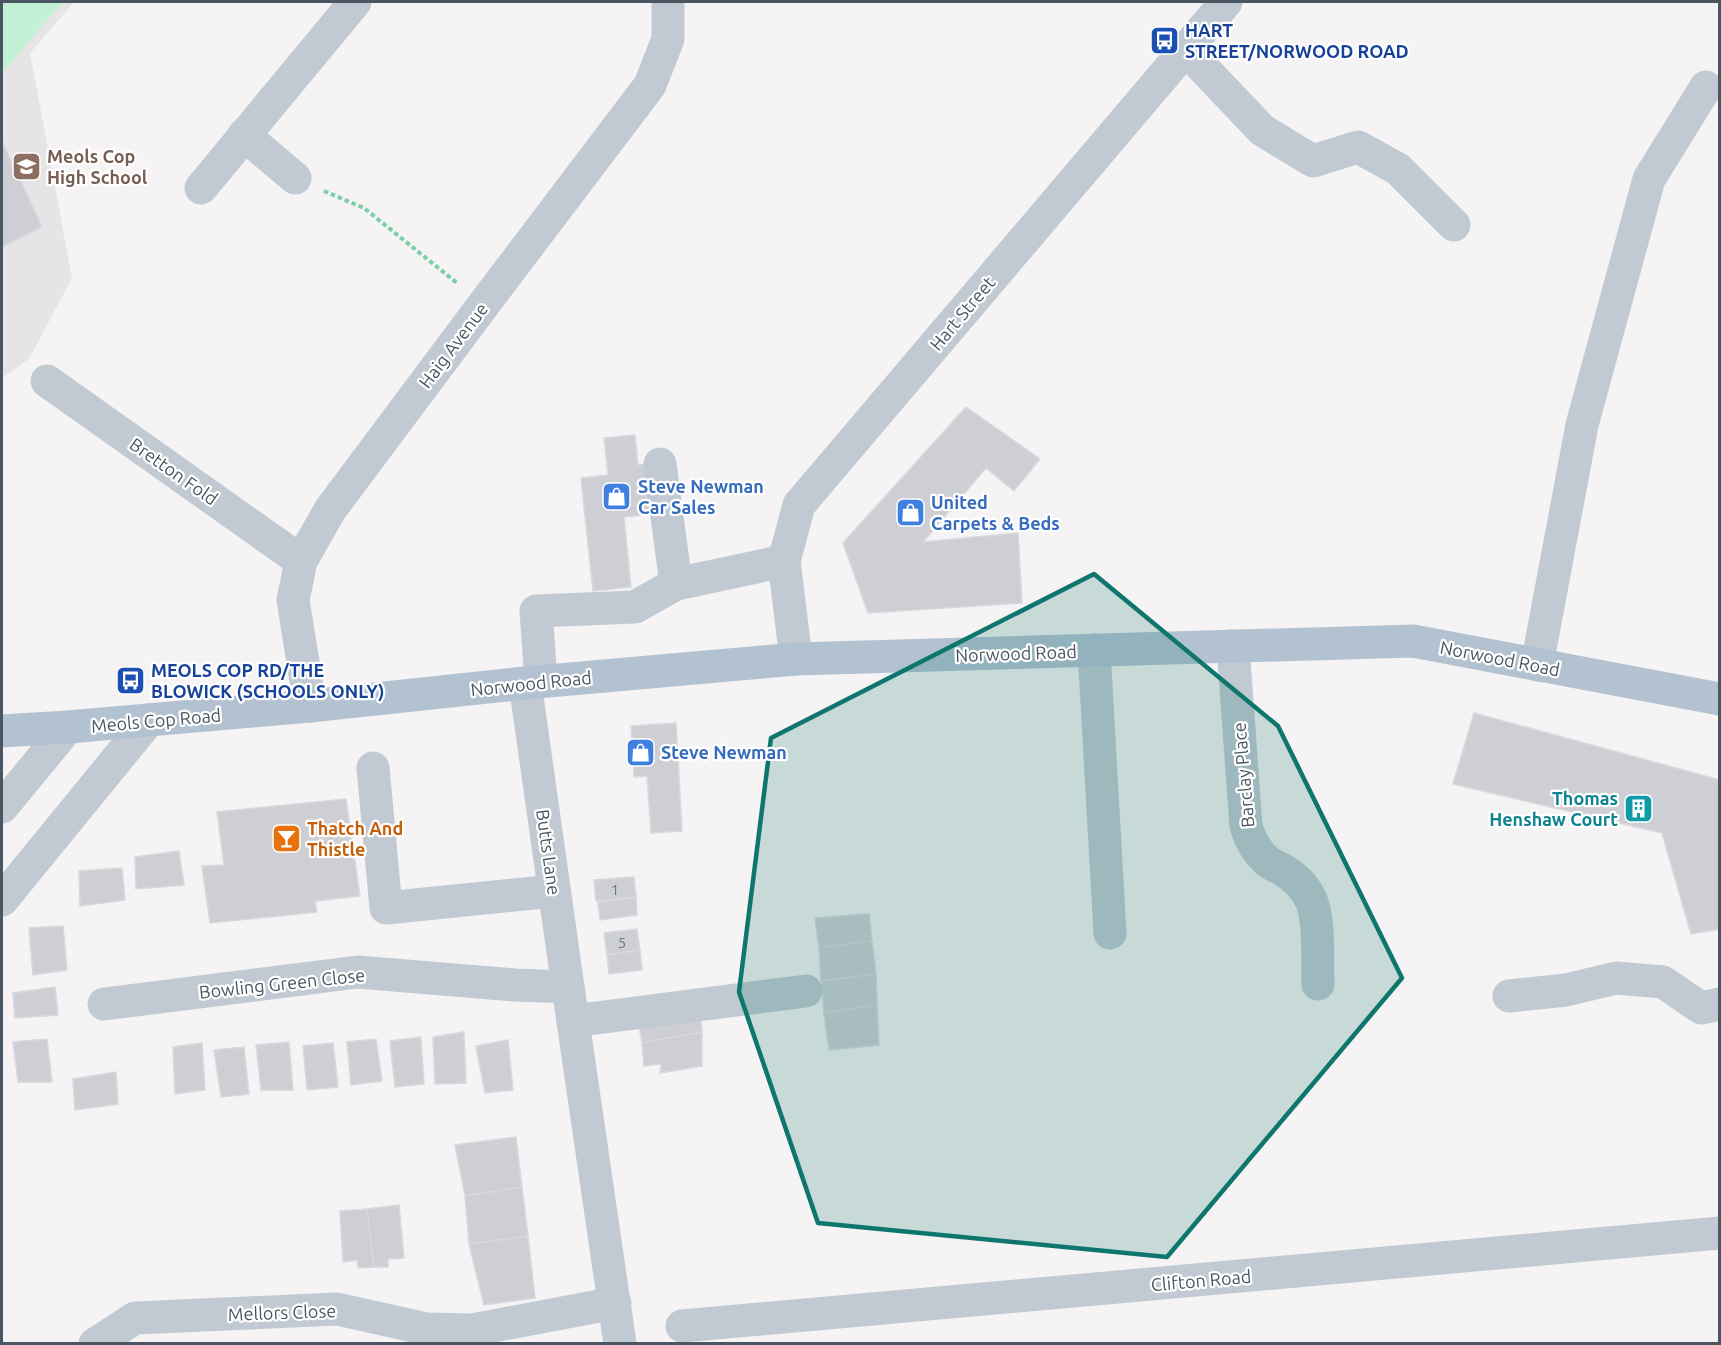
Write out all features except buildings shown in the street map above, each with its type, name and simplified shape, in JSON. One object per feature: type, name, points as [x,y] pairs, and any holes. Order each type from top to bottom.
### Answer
[{"type":"main road","name":"Norwood Road","points":[[310,706],[533,682],[796,659],[1413,641],[1719,699]]},
{"type":"main road","name":"Meols Cop Road","points":[[2,731],[310,706]]},
{"type":"street","points":[[201,188],[355,2]]},
{"type":"street","name":"Haig Avenue","points":[[310,706],[293,600],[301,561],[330,510],[650,85],[668,39],[668,2]]},
{"type":"street","name":"Hart Street","points":[[796,659],[784,561],[799,505],[1226,2]]},
{"type":"street","points":[[1185,49],[1262,130],[1313,161],[1358,147],[1398,169],[1454,225]]},
{"type":"street","points":[[1538,665],[1582,425],[1649,179],[1706,87]]},
{"type":"street","points":[[244,135],[295,178]]},
{"type":"street","name":"Bretton Fold","points":[[47,381],[301,561]]},
{"type":"street","points":[[660,464],[676,584],[784,561]]},
{"type":"street","name":"Butts Lane","points":[[620,1344],[554,891],[533,682],[536,611],[635,607],[676,584]]},
{"type":"street","name":"Barclay Place","points":[[1233,646],[1246,826],[1250,839],[1258,852],[1269,862],[1294,877],[1311,900],[1316,915],[1317,984]]},
{"type":"street","points":[[1094,650],[1110,933]]},
{"type":"street","points":[[2,900],[149,720]]},
{"type":"street","points":[[2,807],[68,727]]},
{"type":"street","points":[[373,768],[386,908],[554,891]]},
{"type":"street","name":"Bowling Green Close","points":[[104,1004],[358,972],[568,987]]},
{"type":"street","points":[[1509,996],[1566,990],[1616,978],[1663,982],[1701,1008],[1719,1004]]},
{"type":"street","points":[[573,1022],[806,991]]},
{"type":"street","name":"Clifton Road","points":[[682,1326],[1719,1233]]},
{"type":"street","name":"Mellors Close","points":[[95,1344],[135,1318],[338,1309],[427,1329],[472,1330],[615,1303]]},
{"type":"path","points":[[295,178],[364,208],[484,304]]},
{"type":"highlighted area","points":[[1094,574],[1278,726],[1402,978],[1167,1257],[818,1223],[739,992],[771,738]]},
{"type":"shaded area","name":"Meols Cop High School","points":[[2,2],[74,2],[30,53],[72,278],[29,359],[2,378]]},
{"type":"green space","points":[[2,2],[63,2],[2,73]]},
{"type":"place","name":"HART STREET/NORWOOD ROAD","points":[[1164,40]]},
{"type":"place","name":"Meols Cop High School","points":[[26,166]]},
{"type":"place","name":"Steve Newman Car Sales","points":[[617,496]]},
{"type":"place","name":"United Carpets & Beds","points":[[910,512]]},
{"type":"place","name":"MEOLS COP RD/THE BLOWICK (SCHOOLS ONLY)","points":[[130,680]]},
{"type":"place","name":"Steve Newman","points":[[640,752]]},
{"type":"place","name":"Thomas Henshaw Court","points":[[1639,808]]},
{"type":"place","name":"Thatch And Thistle","points":[[286,838]]}]
